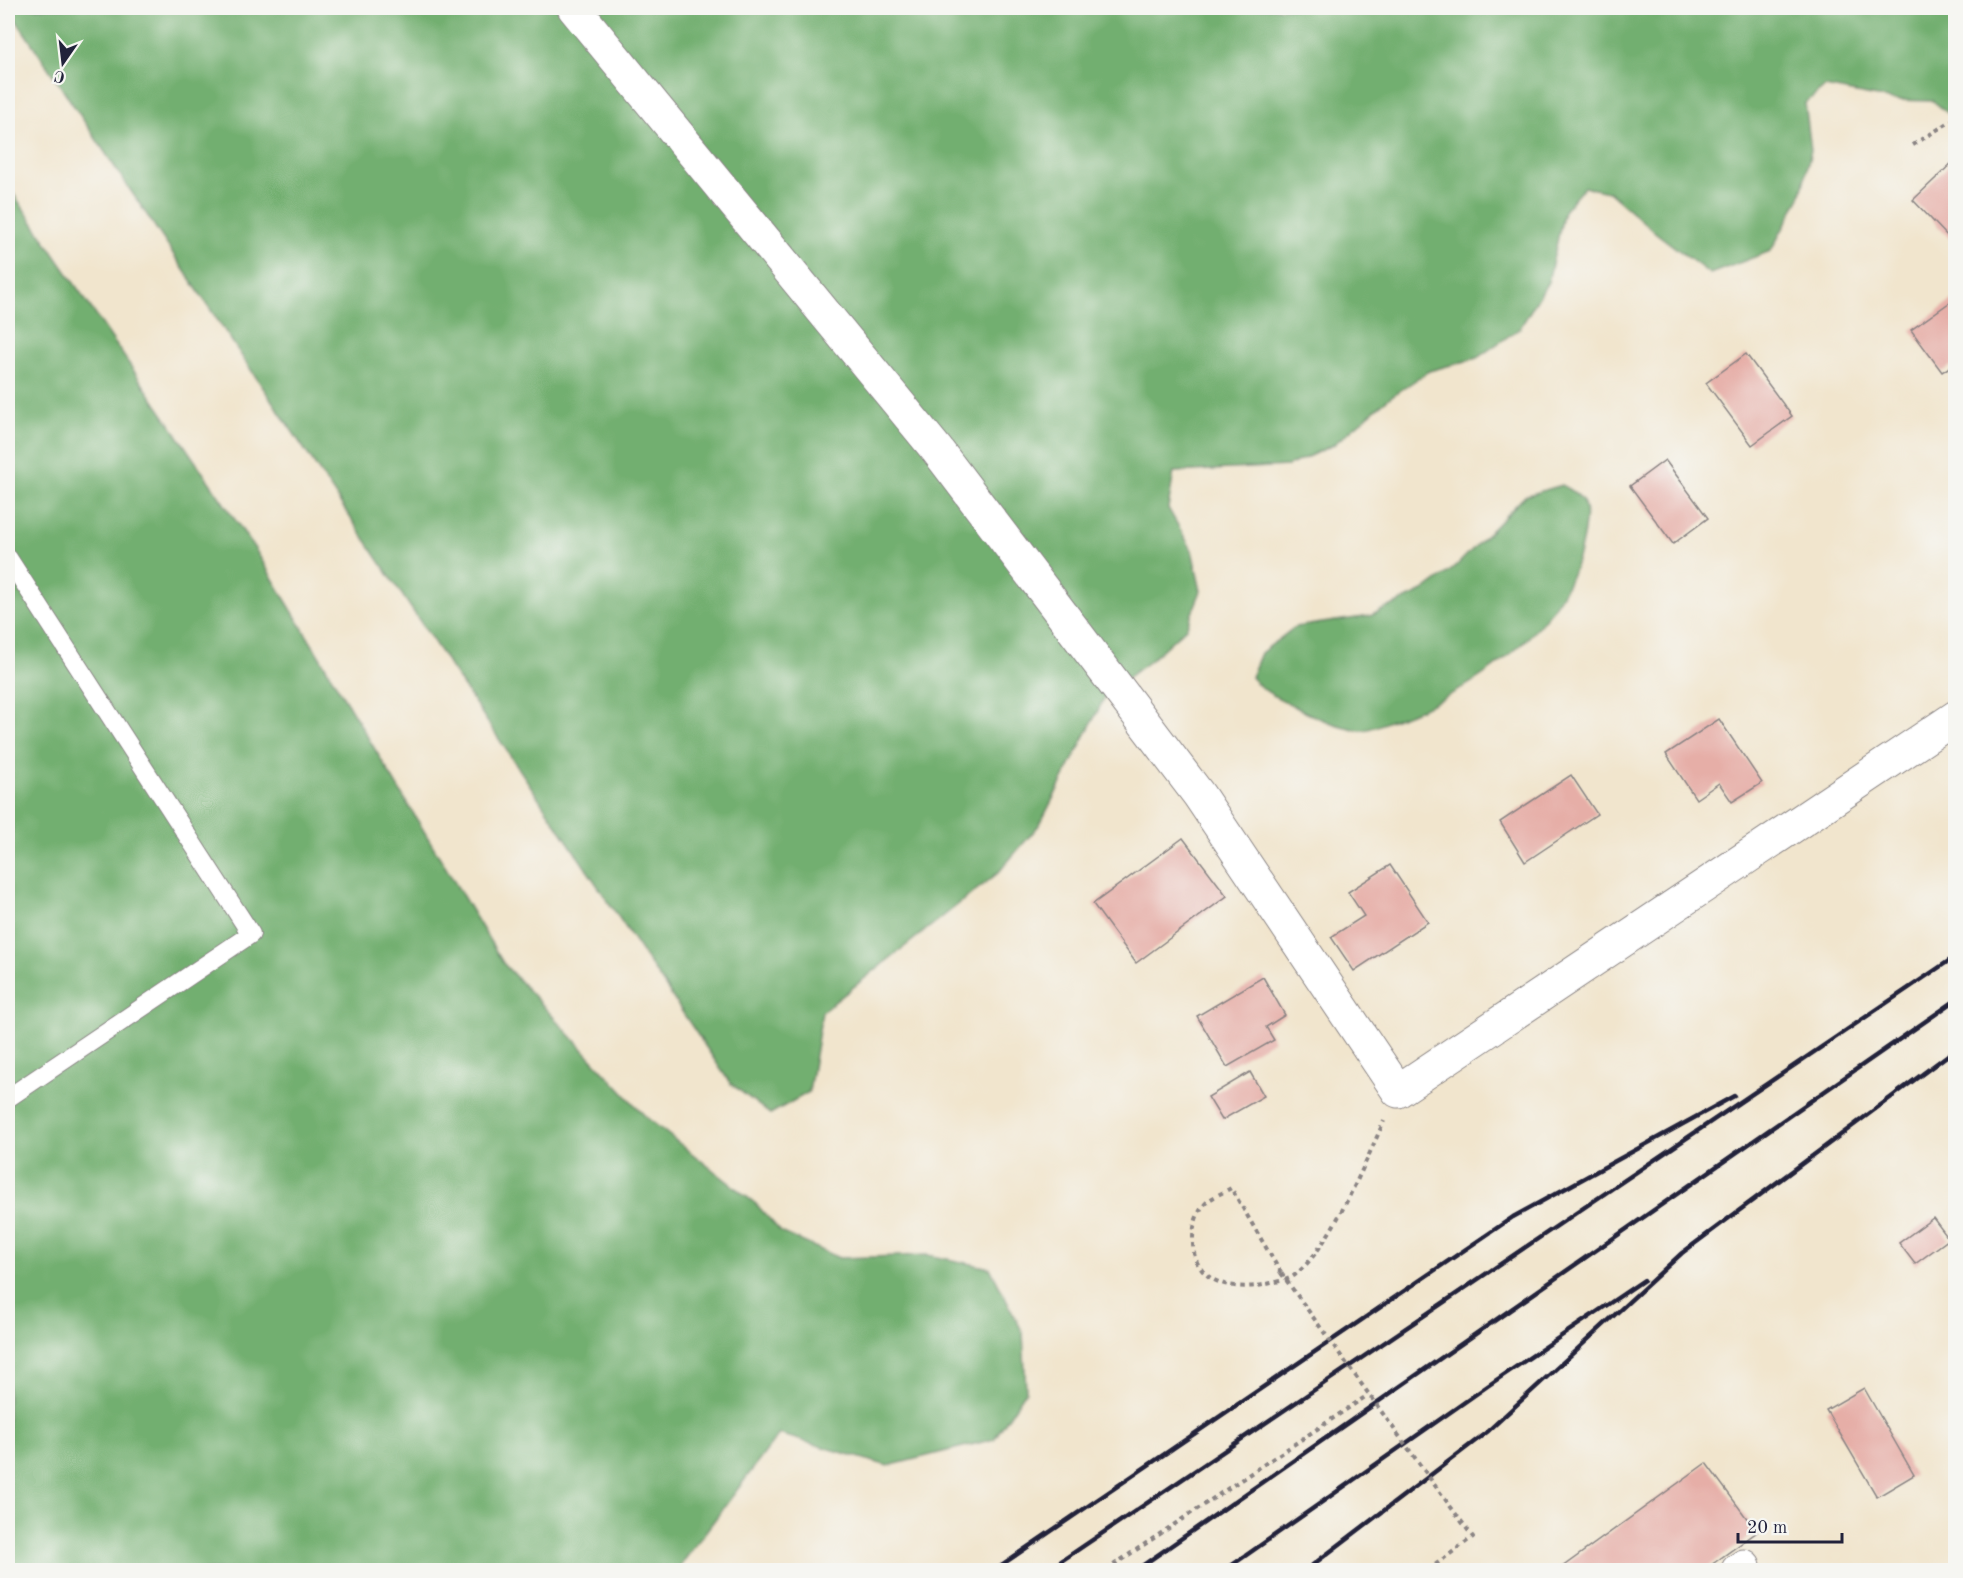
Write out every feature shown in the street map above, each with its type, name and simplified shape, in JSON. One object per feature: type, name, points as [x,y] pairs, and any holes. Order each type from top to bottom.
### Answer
[{"type":"street","points":[[574,8],[944,459],[1199,795],[1398,1090],[1956,717]]},
{"type":"lane","points":[[8,558],[251,934],[8,1098]]},
{"type":"path","points":[[1913,145],[1956,118]]},
{"type":"path","points":[[1398,1090],[1354,1186],[1313,1259],[1294,1276],[1251,1289],[1232,1287],[1207,1278],[1196,1263],[1192,1246],[1193,1227],[1204,1204],[1231,1188],[1281,1273],[1368,1395],[1473,1537],[1428,1570]]},
{"type":"path","points":[[1106,1570],[1368,1395]]},
{"type":"green space","points":[[8,8],[1955,8],[1955,119],[1933,101],[1893,100],[1825,87],[1805,103],[1811,150],[1801,195],[1771,251],[1710,274],[1656,233],[1609,192],[1584,187],[1564,211],[1548,282],[1520,328],[1477,358],[1429,371],[1389,398],[1333,445],[1288,466],[1174,472],[1168,508],[1192,550],[1201,591],[1186,628],[1151,660],[1107,693],[1040,824],[998,873],[822,1012],[809,1092],[770,1114],[730,1083]]},
{"type":"green space","points":[[8,186],[255,549],[503,963],[646,1117],[756,1204],[781,1232],[839,1258],[928,1255],[990,1268],[1023,1333],[1026,1391],[994,1439],[888,1466],[779,1434],[677,1570],[8,1570],[8,844],[12,829],[8,804]]},
{"type":"green space","points":[[1562,485],[1578,495],[1585,511],[1583,537],[1574,570],[1559,600],[1538,627],[1514,651],[1486,673],[1426,707],[1364,730],[1334,724],[1308,713],[1270,693],[1251,677],[1261,653],[1295,627],[1370,616],[1423,591],[1454,568],[1525,496]]},
{"type":"building","points":[[1954,161],[1956,238],[1952,241],[1913,200]]},
{"type":"building","points":[[1956,298],[1956,363],[1942,372],[1911,330]]},
{"type":"building","points":[[1746,354],[1792,416],[1752,445],[1706,383]]},
{"type":"building","points":[[1665,460],[1708,518],[1673,544],[1630,486]]},
{"type":"building","points":[[1719,719],[1762,783],[1732,802],[1719,783],[1696,799],[1666,754]]},
{"type":"building","points":[[1571,775],[1597,814],[1525,862],[1500,822]]},
{"type":"building","points":[[1183,838],[1227,896],[1136,963],[1093,904]]},
{"type":"building","points":[[1390,865],[1428,922],[1354,971],[1331,937],[1364,916],[1348,892]]},
{"type":"building","points":[[1263,977],[1285,1015],[1266,1027],[1274,1040],[1227,1067],[1197,1016]]},
{"type":"building","points":[[1250,1072],[1264,1096],[1222,1120],[1208,1097]]},
{"type":"building","points":[[1933,1218],[1949,1239],[1915,1264],[1899,1243]]},
{"type":"building","points":[[1864,1388],[1914,1475],[1877,1497],[1826,1410]]},
{"type":"building","points":[[1706,1463],[1757,1532],[1704,1570],[1558,1570]]},
{"type":"railway","points":[[1048,1570],[1956,956]]},
{"type":"railway","points":[[1136,1570],[1956,1000]]},
{"type":"railway","points":[[1306,1570],[1487,1432],[1682,1253],[1956,1049]]},
{"type":"railway","points":[[994,1570],[1513,1217],[1734,1096]]},
{"type":"railway","points":[[1225,1570],[1489,1385],[1644,1280]]}]
